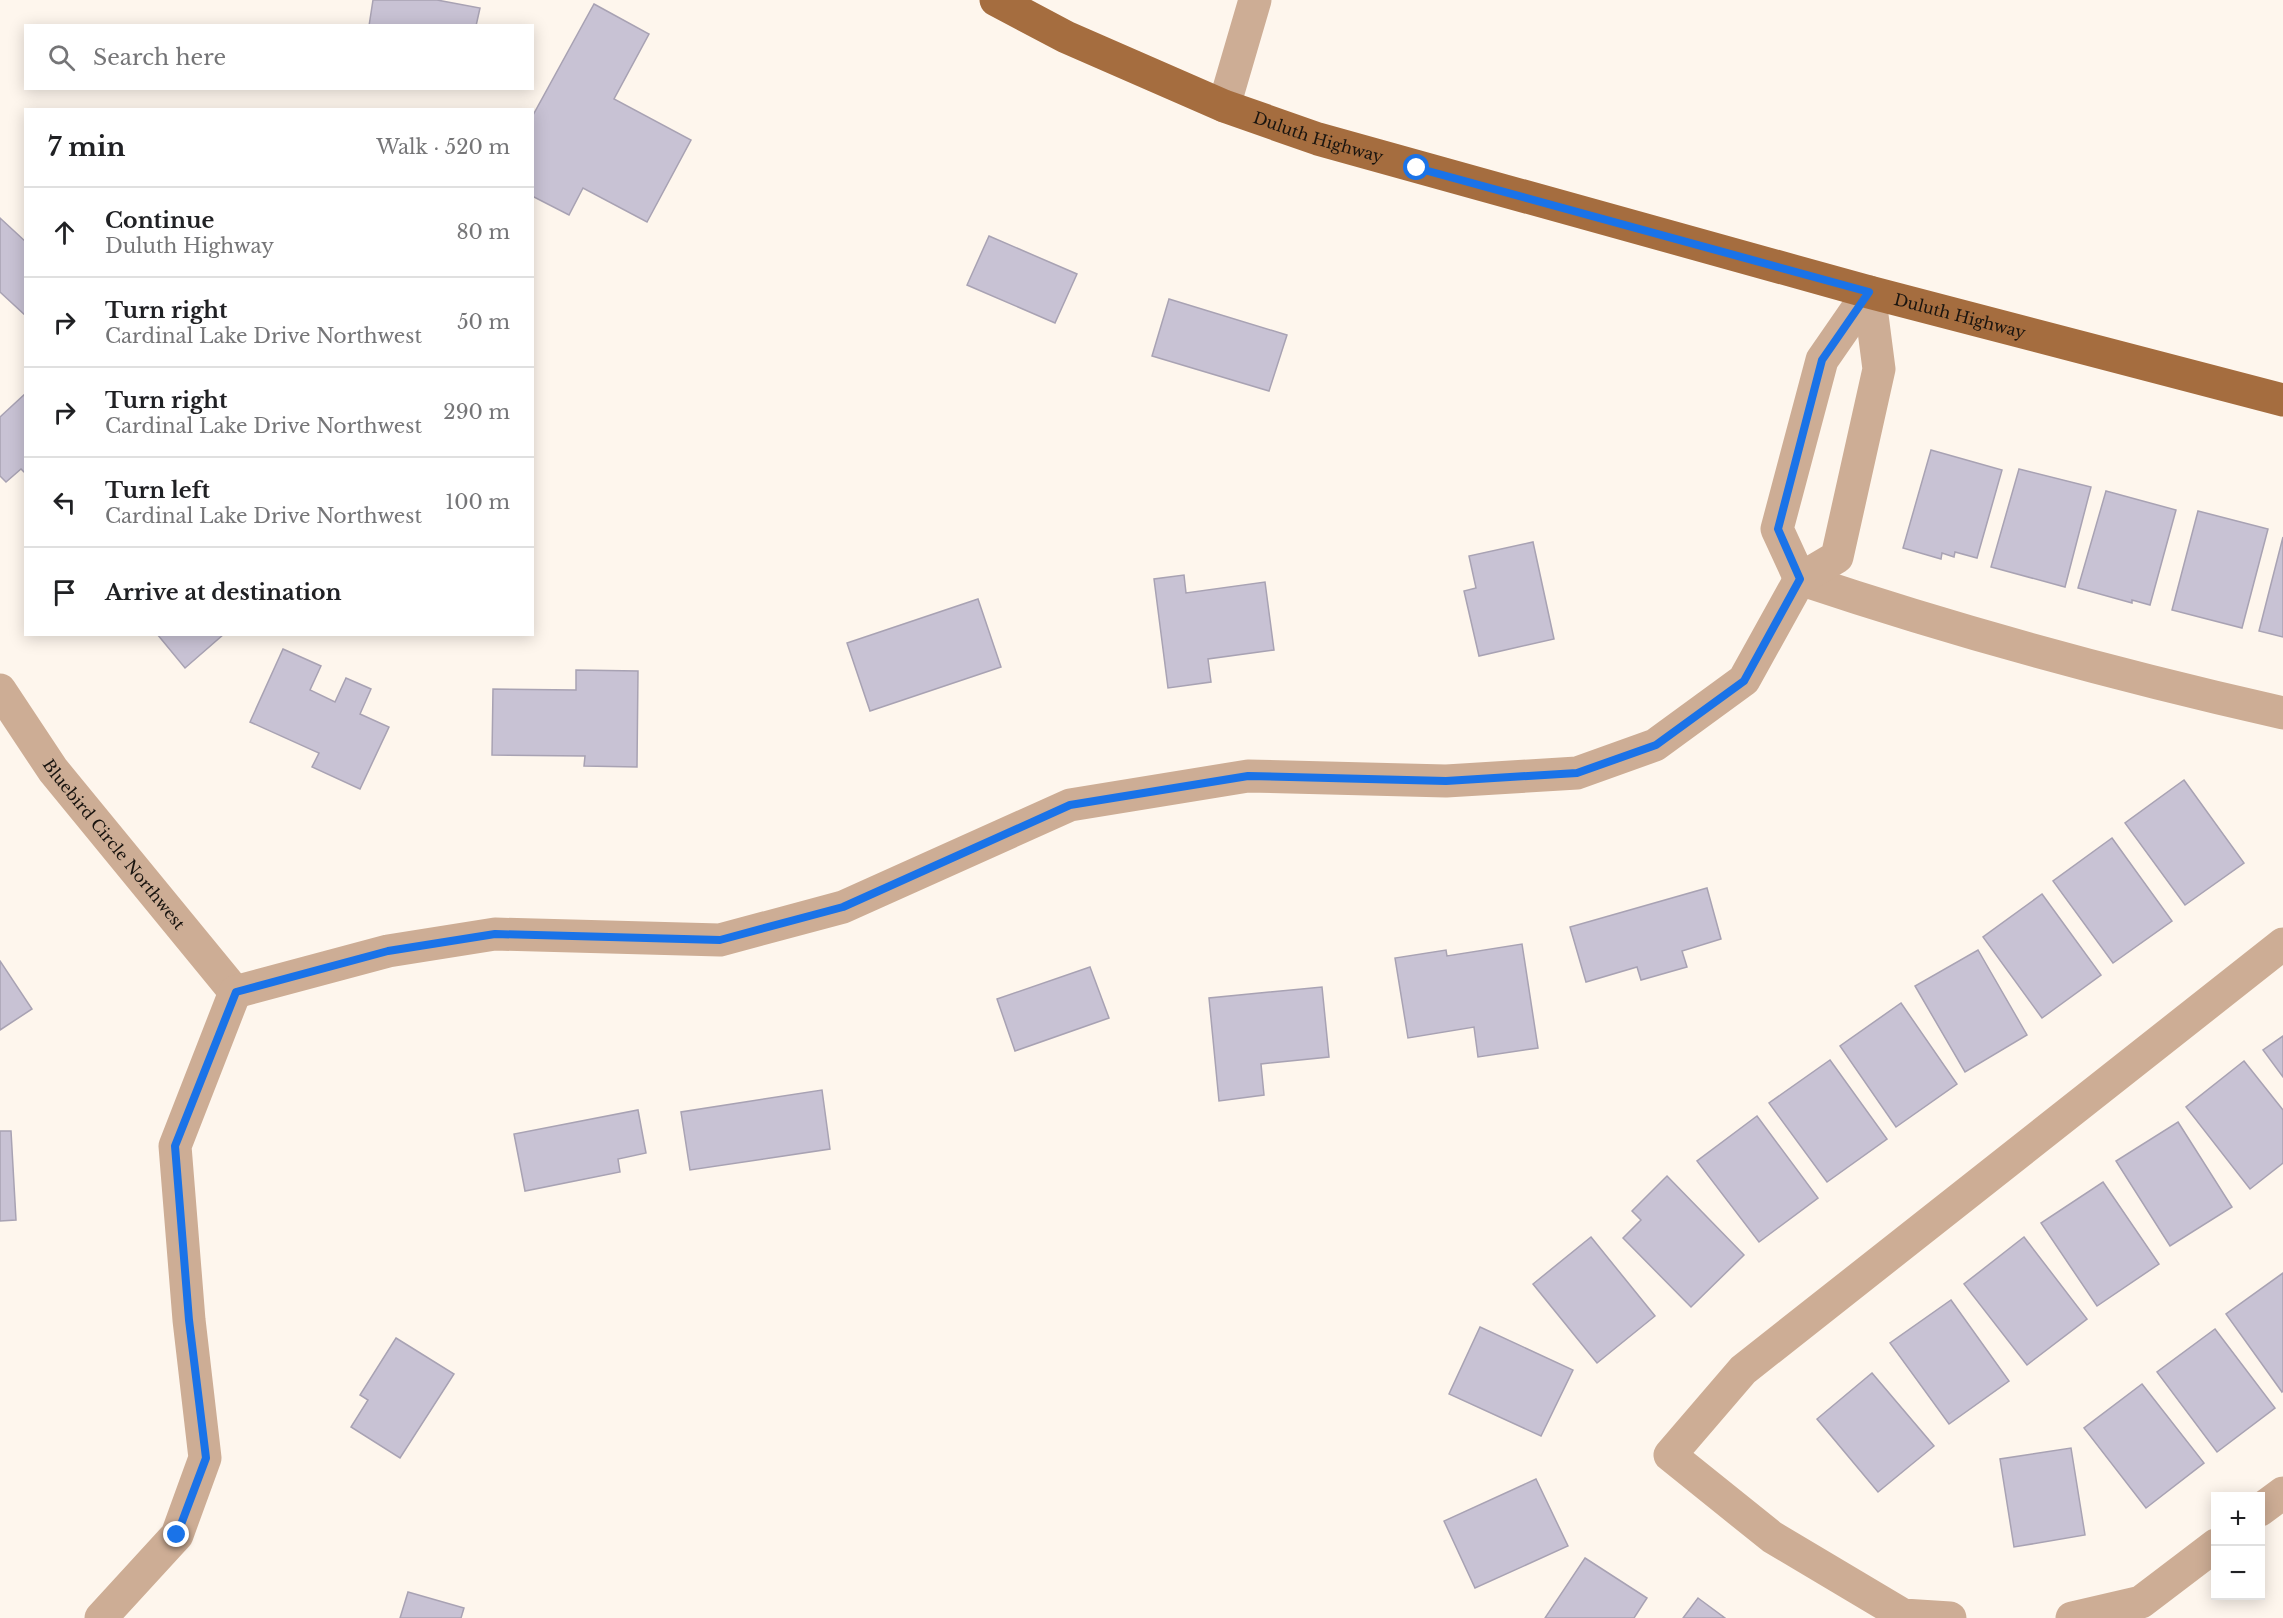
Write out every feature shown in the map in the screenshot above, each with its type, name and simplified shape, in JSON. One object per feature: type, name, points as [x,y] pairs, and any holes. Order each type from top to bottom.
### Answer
[{"type":"main road","name":"Duluth Highway","points":[[996,0],[1066,37],[1224,106],[1318,139],[1869,292],[2283,399]]},
{"type":"street","points":[[1224,106],[1255,0]]},
{"type":"street","points":[[1869,292],[1822,360],[1778,529],[1800,579],[1873,604],[2156,684],[2283,713]]},
{"type":"street","points":[[101,1618],[177,1535],[206,1458],[189,1320],[175,1146],[236,992],[388,951],[495,934],[720,940],[843,907],[1070,805],[1248,776],[1446,781],[1577,773],[1656,745],[1744,681],[1800,579],[1837,557],[1879,369],[1869,292]]},
{"type":"street","name":"Bluebird Circle Northwest","points":[[0,690],[53,770],[236,992]]},
{"type":"street","points":[[1950,1618],[1903,1615],[1772,1537],[1670,1455],[1743,1370],[2283,944]]},
{"type":"street","points":[[2265,1506],[2283,1493]]},
{"type":"street","points":[[2072,1618],[2141,1602],[2215,1546]]},
{"type":"building","points":[[373,0],[437,0],[480,8],[476,24],[369,24]]},
{"type":"building","points":[[594,4],[649,34],[614,99],[691,140],[647,222],[583,188],[569,215],[534,197],[534,113]]},
{"type":"building","points":[[0,218],[24,240],[24,314],[0,292]]},
{"type":"building","points":[[989,236],[1077,274],[1055,323],[967,285]]},
{"type":"building","points":[[1169,299],[1287,335],[1269,391],[1152,356]]},
{"type":"building","points":[[24,395],[24,472],[21,469],[6,482],[0,476],[0,417]]},
{"type":"building","points":[[1931,450],[2002,470],[1977,558],[1955,552],[1954,557],[1942,553],[1941,559],[1903,548]]},
{"type":"building","points":[[2019,469],[2091,487],[2065,587],[1991,567]]},
{"type":"building","points":[[2106,491],[2176,510],[2150,605],[2132,600],[2132,603],[2078,588]]},
{"type":"building","points":[[2198,511],[2268,529],[2242,628],[2172,610]]},
{"type":"building","points":[[2283,537],[2283,637],[2259,631]]},
{"type":"building","points":[[1533,542],[1554,639],[1479,656],[1464,591],[1476,588],[1469,556]]},
{"type":"building","points":[[1184,575],[1186,593],[1265,582],[1274,650],[1208,659],[1211,682],[1168,688],[1154,579]]},
{"type":"building","points":[[978,599],[1001,667],[870,711],[847,643]]},
{"type":"building","points":[[159,636],[222,636],[185,668]]},
{"type":"building","points":[[283,649],[321,666],[310,690],[335,702],[346,678],[371,689],[360,714],[389,727],[360,789],[312,767],[319,753],[250,722]]},
{"type":"building","points":[[576,670],[638,671],[637,767],[584,766],[585,756],[492,755],[493,689],[576,690]]},
{"type":"building","points":[[2184,780],[2244,863],[2185,905],[2125,823]]},
{"type":"building","points":[[2112,838],[2172,921],[2113,963],[2053,881]]},
{"type":"building","points":[[1707,888],[1721,939],[1682,951],[1687,967],[1641,980],[1637,967],[1586,982],[1570,927]]},
{"type":"building","points":[[2042,894],[2101,975],[2042,1018],[1983,937]]},
{"type":"building","points":[[1522,944],[1538,1048],[1478,1057],[1474,1027],[1408,1038],[1395,958],[1446,950],[1447,956]]},
{"type":"building","points":[[1978,950],[2027,1035],[1965,1072],[1915,986]]},
{"type":"building","points":[[0,961],[32,1009],[0,1030]]},
{"type":"building","points":[[1090,967],[1109,1018],[1015,1051],[997,999]]},
{"type":"building","points":[[1322,987],[1329,1057],[1261,1064],[1264,1095],[1219,1101],[1209,998]]},
{"type":"building","points":[[1901,1003],[1957,1084],[1896,1127],[1840,1046]]},
{"type":"building","points":[[2283,1036],[2283,1077],[2263,1050]]},
{"type":"building","points":[[1830,1060],[1887,1139],[1827,1182],[1769,1103]]},
{"type":"building","points":[[2244,1061],[2283,1110],[2283,1163],[2250,1189],[2186,1107]]},
{"type":"building","points":[[822,1090],[830,1149],[690,1170],[681,1112]]},
{"type":"building","points":[[638,1110],[646,1153],[618,1159],[620,1172],[525,1191],[514,1134]]},
{"type":"building","points":[[1757,1116],[1818,1198],[1759,1242],[1697,1161]]},
{"type":"building","points":[[2178,1122],[2232,1207],[2170,1246],[2116,1161]]},
{"type":"building","points":[[0,1131],[11,1131],[16,1220],[0,1221]]},
{"type":"building","points":[[1667,1176],[1744,1255],[1691,1307],[1623,1238],[1641,1220],[1632,1211]]},
{"type":"building","points":[[2103,1182],[2159,1264],[2097,1306],[2041,1223]]},
{"type":"building","points":[[1591,1237],[1655,1316],[1597,1363],[1533,1284]]},
{"type":"building","points":[[2024,1237],[2087,1319],[2027,1365],[1964,1284]]},
{"type":"building","points":[[2283,1273],[2283,1391],[2282,1392],[2226,1314]]},
{"type":"building","points":[[1951,1300],[2009,1381],[1949,1424],[1890,1343]]},
{"type":"building","points":[[1480,1327],[1573,1370],[1541,1436],[1449,1394]]},
{"type":"building","points":[[2215,1329],[2275,1408],[2217,1452],[2157,1372]]},
{"type":"building","points":[[396,1338],[454,1374],[400,1458],[351,1427],[368,1400],[360,1395]]},
{"type":"building","points":[[1872,1373],[1934,1446],[1878,1492],[1817,1419]]},
{"type":"building","points":[[2142,1384],[2204,1463],[2146,1508],[2084,1428]]},
{"type":"building","points":[[2071,1448],[2085,1535],[2014,1547],[2000,1459]]},
{"type":"building","points":[[1536,1479],[1568,1546],[1475,1588],[1444,1521]]},
{"type":"building","points":[[1585,1558],[1647,1598],[1634,1618],[1545,1618]]},
{"type":"building","points":[[408,1592],[464,1608],[461,1618],[400,1618]]},
{"type":"building","points":[[1698,1598],[1725,1618],[1683,1618]]},
{"type":"route","points":[[177,1535],[206,1458],[189,1320],[175,1146],[236,992],[388,951],[495,934],[720,940],[843,907],[1070,805],[1248,776],[1446,781],[1577,773],[1656,745],[1744,681],[1800,579],[1778,529],[1822,360],[1869,292],[1417,168]]}]
